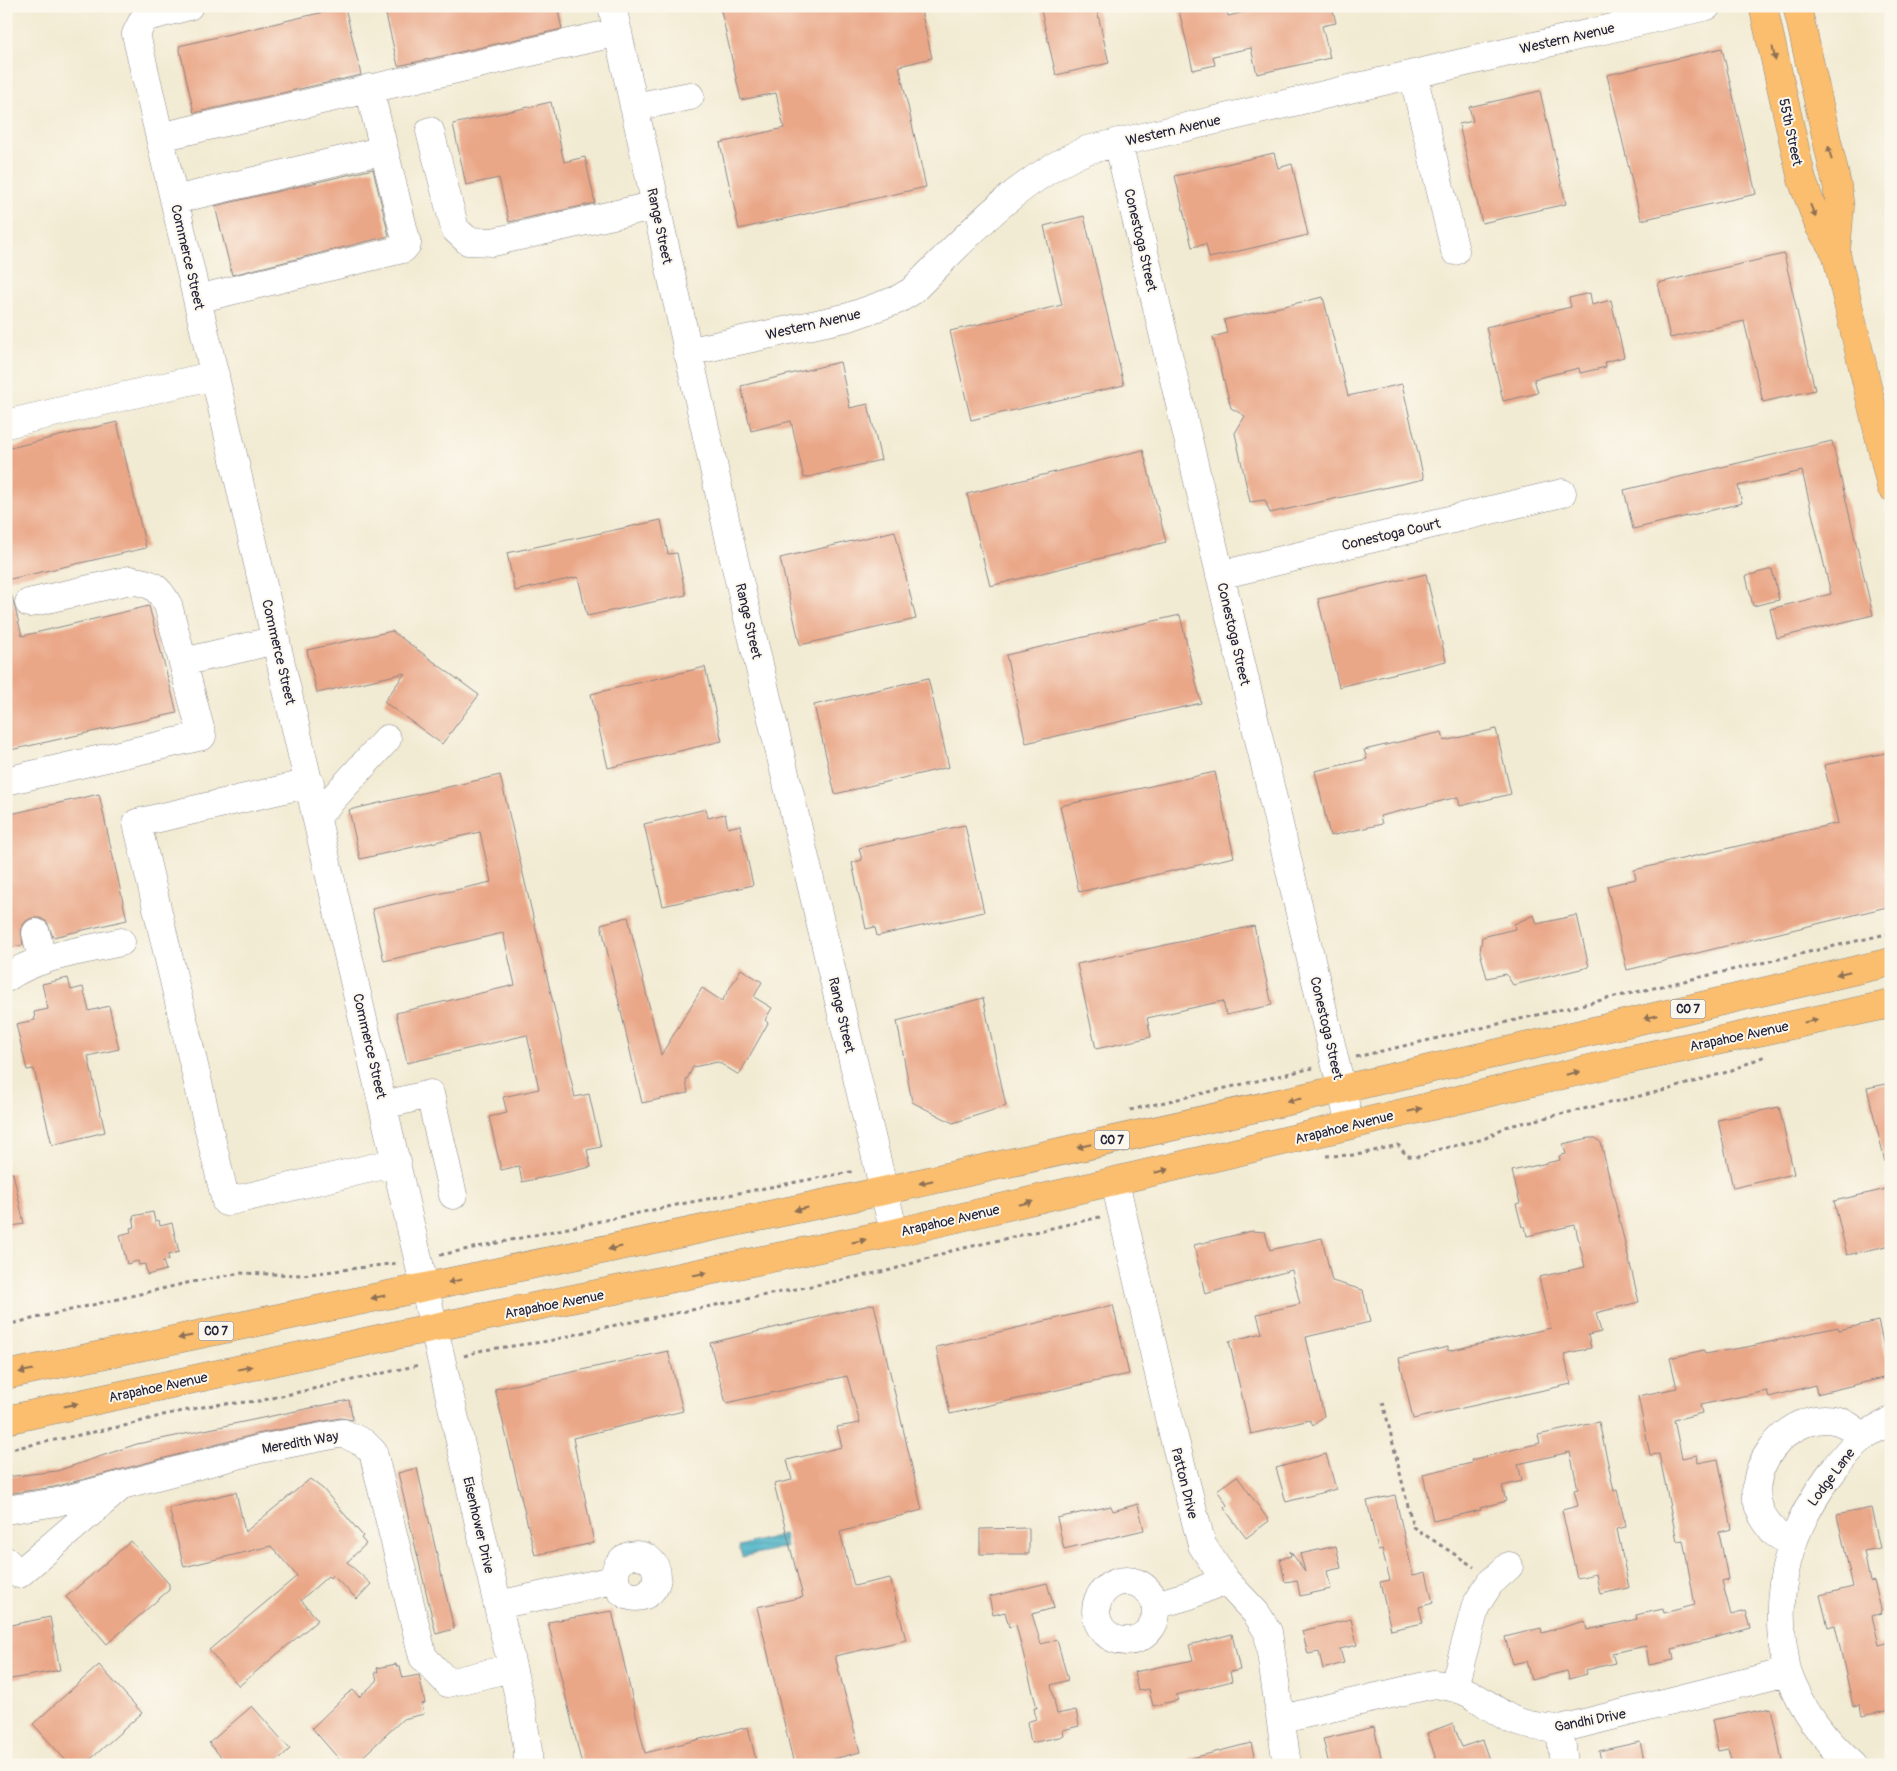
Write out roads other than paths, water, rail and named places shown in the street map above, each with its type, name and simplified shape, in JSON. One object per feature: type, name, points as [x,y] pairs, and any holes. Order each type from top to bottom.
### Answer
[{"type":"main road","name":"55th Street","points":[[1763,6],[1802,180],[1819,226],[1836,253]]},
{"type":"main road","name":"55th Street","points":[[1797,6],[1837,186],[1840,208],[1836,253],[1891,487]]},
{"type":"main road","name":"CO 7","points":[[6,1375],[426,1287],[881,1180],[1342,1089],[1891,962]]},
{"type":"main road","name":"Arapahoe Avenue","points":[[6,1420],[435,1328],[894,1233],[1627,1060],[1891,1004]]},
{"type":"street","name":"Commerce Street","points":[[189,6],[144,18],[136,34],[426,1287]]},
{"type":"street","name":"Range Street","points":[[612,6],[657,205],[687,352],[894,1233]]},
{"type":"street","name":"Western Avenue","points":[[687,352],[849,317],[898,300],[912,291],[993,211],[1022,186],[1064,160],[1087,150],[1707,6]]},
{"type":"street","points":[[160,137],[618,32]]},
{"type":"street","points":[[1413,74],[1455,251]]},
{"type":"street","points":[[197,300],[406,248],[369,88]]},
{"type":"street","points":[[634,107],[690,96]]},
{"type":"street","points":[[430,131],[455,229],[468,241],[493,242],[657,205]]},
{"type":"street","name":"Conestoga Street","points":[[1118,142],[1350,1125]]},
{"type":"street","points":[[174,200],[384,150]]},
{"type":"street","points":[[6,424],[215,375]]},
{"type":"street","name":"Conestoga Court","points":[[1220,575],[1562,493]]},
{"type":"street","points":[[6,781],[202,736],[183,662],[160,590],[144,583],[130,580],[29,603]]},
{"type":"street","points":[[183,662],[276,640]]},
{"type":"street","points":[[317,816],[387,739]]},
{"type":"street","points":[[310,783],[137,823],[226,1202],[397,1162]]},
{"type":"street","points":[[36,933],[42,960]]},
{"type":"street","points":[[6,978],[22,966],[121,942]]},
{"type":"street","points":[[384,1105],[430,1094],[453,1195]]},
{"type":"street","name":"Patton Drive","points":[[1115,1182],[1192,1512],[1202,1545],[1225,1580],[1239,1592],[1268,1632],[1282,1719],[1287,1765]]},
{"type":"street","name":"Eisenhower Drive","points":[[426,1287],[441,1362],[521,1706],[528,1750],[528,1765]]},
{"type":"street","points":[[1792,1543],[1774,1532],[1760,1512],[1755,1484],[1766,1455],[1787,1432],[1814,1420],[1838,1421],[1864,1436]]},
{"type":"street","name":"Lodge Lane","points":[[1853,1765],[1832,1747],[1806,1711],[1787,1672],[1780,1625],[1783,1577],[1792,1543],[1812,1500],[1840,1462],[1864,1436],[1891,1421]]},
{"type":"street","name":"Meredith Way","points":[[6,1510],[57,1502],[260,1449],[343,1434],[364,1443],[374,1452],[423,1657],[448,1683],[512,1668]]},
{"type":"street","points":[[6,1560],[19,1574],[125,1483]]},
{"type":"street","points":[[1454,1686],[1476,1605],[1500,1574]]},
{"type":"street","points":[[498,1605],[614,1580]]},
{"type":"street","points":[[1156,1606],[1190,1595],[1225,1580]]},
{"type":"street","name":"Gandhi Drive","points":[[1282,1719],[1434,1684],[1454,1686],[1478,1696],[1508,1718],[1538,1728],[1560,1729],[1787,1672]]},
{"type":"street","points":[[1560,1729],[1564,1765]]},
{"type":"water","points":[[784,1534],[786,1547],[742,1557],[739,1546]]}]
